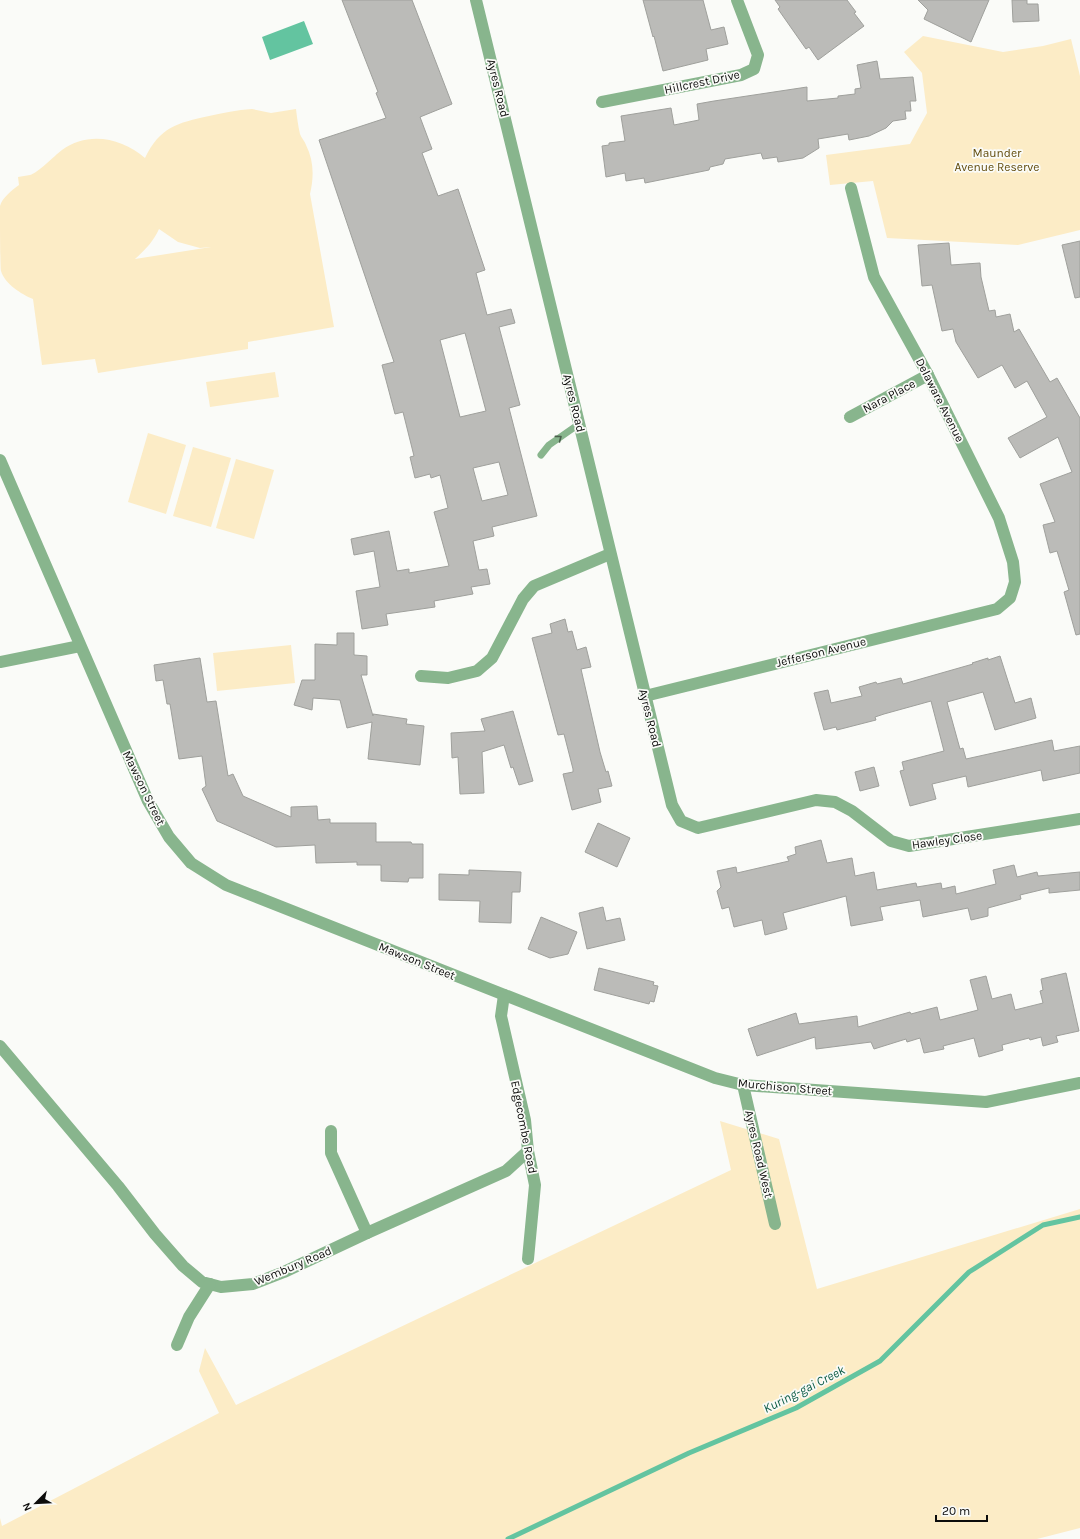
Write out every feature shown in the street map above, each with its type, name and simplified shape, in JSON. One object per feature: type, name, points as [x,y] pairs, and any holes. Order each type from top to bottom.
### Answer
[{"type":"street","name":"Ayres Road","points":[[476,0],[672,805]]},
{"type":"street","name":"Hillcrest Drive","points":[[602,102],[741,75],[754,69],[758,55],[738,0]]},
{"type":"street","name":"Delaware Avenue","points":[[851,188],[874,277],[928,375],[1000,518],[1013,562],[1015,582],[1010,598],[997,609]]},
{"type":"street","name":"Nara Place","points":[[850,417],[928,375]]},
{"type":"street","name":"Mawson Street","points":[[0,460],[148,801],[169,837],[191,863],[226,884],[504,995]]},
{"type":"street","points":[[421,676],[448,678],[477,671],[492,658],[523,600],[534,586],[610,554]]},
{"type":"street","name":"Jefferson Avenue","points":[[645,696],[997,609]]},
{"type":"street","points":[[0,662],[80,646]]},
{"type":"street","name":"Hawley Close","points":[[672,805],[681,822],[698,828],[816,800],[835,802],[852,811],[891,840],[909,846],[1080,819]]},
{"type":"street","name":"Murchison Street","points":[[504,995],[715,1078],[743,1085],[986,1102],[1080,1083]]},
{"type":"street","name":"Edgecombe Road","points":[[504,995],[501,1016],[525,1120],[528,1151],[535,1185],[528,1259]]},
{"type":"street","name":"Wembury Road","points":[[0,1046],[118,1186],[178,1261],[202,1282],[221,1287],[253,1284],[284,1272],[506,1171],[528,1151]]},
{"type":"street","name":"Ayres Road West","points":[[743,1085],[775,1224]]},
{"type":"street","points":[[331,1131],[331,1153],[367,1233]]},
{"type":"street","points":[[177,1345],[189,1317],[210,1284]]},
{"type":"lane","points":[[541,455],[549,445],[579,424]]},
{"type":"green space","name":"Maunder Avenue Reserve","points":[[923,36],[1003,52],[1043,46],[1071,39],[1080,76],[1080,230],[1018,245],[887,238],[873,181],[830,185],[826,155],[910,144],[927,113],[922,73],[904,52]]},
{"type":"green space","points":[[252,109],[271,113],[296,109],[300,134],[311,157],[313,175],[310,194],[334,327],[248,342],[248,349],[98,373],[95,359],[42,365],[33,299],[10,284],[3,276],[1,271],[0,206],[5,197],[19,185],[18,177],[33,174],[62,150],[83,140],[105,139],[126,146],[145,158],[157,139],[163,133],[179,124],[225,113]],"holes":[[[159,229],[178,242],[200,248],[211,247],[135,259],[148,246]]]},
{"type":"green space","points":[[275,372],[279,397],[210,407],[206,382]]},
{"type":"green space","points":[[148,433],[186,445],[166,514],[128,502]]},
{"type":"green space","points":[[193,447],[231,458],[211,527],[173,516]]},
{"type":"green space","points":[[236,459],[274,470],[254,539],[216,528]]},
{"type":"green space","points":[[291,645],[295,683],[217,691],[213,653]]},
{"type":"green space","points":[[720,1121],[779,1139],[817,1289],[1080,1209],[1080,1528],[1037,1539],[0,1539],[0,1518],[2,1526],[219,1413],[199,1371],[205,1348],[236,1405],[731,1170]]},
{"type":"shaded area","points":[[304,21],[313,44],[270,60],[262,37]]},
{"type":"building","points":[[342,0],[412,0],[452,104],[420,117],[432,149],[422,153],[438,196],[458,189],[485,270],[476,273],[487,315],[511,309],[515,323],[499,327],[520,405],[509,408],[537,516],[492,527],[494,536],[473,541],[479,570],[487,569],[490,584],[471,587],[473,594],[434,601],[435,607],[386,614],[388,625],[362,629],[356,591],[380,587],[374,551],[354,555],[351,539],[389,531],[397,571],[409,569],[409,573],[449,566],[434,512],[448,508],[440,475],[431,478],[430,474],[415,478],[410,457],[414,456],[403,412],[395,414],[382,365],[394,362],[319,140],[386,118],[376,93],[378,92]],"holes":[[[465,333],[486,411],[460,417],[440,340]],[[499,462],[508,495],[482,501],[473,468]]]},
{"type":"building","points":[[643,0],[703,0],[711,30],[724,27],[728,44],[706,49],[708,60],[663,71]]},
{"type":"building","points":[[775,0],[847,0],[856,12],[854,13],[864,26],[818,60],[809,47],[806,49],[778,9],[780,7]]},
{"type":"building","points":[[918,0],[989,0],[971,42],[924,19],[928,10]]},
{"type":"building","points":[[1012,0],[1027,0],[1027,4],[1038,4],[1039,21],[1013,22]]},
{"type":"building","points":[[877,61],[880,79],[913,77],[916,101],[910,101],[911,111],[905,111],[906,119],[893,121],[886,128],[869,136],[849,140],[848,134],[818,139],[819,148],[803,158],[778,162],[777,157],[763,159],[761,153],[725,159],[723,164],[710,167],[709,170],[645,183],[644,178],[626,181],[625,173],[606,177],[602,146],[609,145],[609,143],[625,141],[621,116],[671,108],[674,125],[699,120],[697,104],[807,87],[807,101],[838,98],[838,96],[855,94],[855,89],[861,88],[857,65]]},
{"type":"building","points":[[1080,241],[1080,297],[1075,298],[1062,245]]},
{"type":"building","points":[[949,243],[951,265],[980,263],[981,277],[989,311],[995,310],[996,317],[1010,314],[1014,332],[1019,329],[1050,382],[1057,378],[1080,418],[1080,634],[1076,635],[1064,592],[1069,590],[1057,551],[1050,553],[1043,525],[1055,522],[1040,484],[1072,472],[1058,437],[1020,458],[1008,438],[1047,417],[1027,381],[1015,388],[1002,365],[978,378],[956,342],[953,329],[942,331],[932,285],[922,286],[918,245]]},
{"type":"building","points":[[565,619],[568,632],[572,631],[577,650],[586,647],[591,667],[581,669],[600,752],[606,772],[608,771],[612,786],[598,789],[601,802],[572,810],[563,774],[573,772],[573,769],[564,734],[558,735],[532,638],[552,633],[550,624]]},
{"type":"building","points":[[337,633],[354,633],[354,655],[367,656],[367,675],[361,675],[373,716],[373,714],[407,719],[406,724],[424,726],[420,765],[368,759],[372,722],[347,728],[340,700],[313,698],[312,710],[294,705],[302,680],[315,680],[315,644],[337,645]]},
{"type":"building","points":[[1000,656],[1015,703],[1031,698],[1036,718],[995,730],[983,692],[947,702],[960,749],[963,748],[966,759],[1052,740],[1054,751],[1080,746],[1080,773],[1043,781],[1041,770],[968,787],[966,776],[932,784],[936,799],[910,806],[900,771],[904,770],[902,762],[944,751],[931,701],[875,717],[876,720],[837,730],[836,727],[824,730],[814,693],[828,690],[831,703],[862,696],[859,687],[876,682],[877,684],[901,678],[903,684],[973,664],[972,663],[988,658],[988,660]]},
{"type":"building","points":[[200,658],[207,702],[216,701],[228,776],[233,774],[243,796],[291,817],[291,807],[317,806],[318,820],[330,819],[330,823],[376,823],[376,842],[411,842],[412,844],[423,844],[423,878],[409,878],[408,882],[381,881],[381,865],[357,865],[357,862],[316,863],[315,845],[276,847],[217,821],[202,789],[206,786],[202,756],[179,759],[170,704],[167,704],[163,680],[156,681],[154,665]]},
{"type":"building","points":[[513,711],[533,781],[519,785],[513,767],[511,768],[504,745],[482,752],[484,793],[460,794],[458,757],[452,758],[451,733],[485,731],[481,719]]},
{"type":"building","points":[[874,767],[879,786],[860,791],[855,772]]},
{"type":"building","points":[[598,823],[630,838],[617,867],[585,852]]},
{"type":"building","points":[[821,840],[827,863],[852,858],[855,876],[874,872],[877,890],[916,883],[917,887],[941,883],[942,889],[955,886],[956,894],[996,884],[993,870],[1014,865],[1017,877],[1037,872],[1038,876],[1080,872],[1080,890],[1049,893],[1049,888],[1020,895],[1021,899],[988,908],[988,916],[971,920],[968,908],[923,917],[920,900],[880,907],[883,920],[851,926],[846,896],[783,913],[787,929],[765,935],[762,920],[734,927],[729,907],[722,909],[717,891],[721,887],[717,871],[736,867],[737,873],[789,861],[787,857],[796,854],[795,847]]},
{"type":"building","points":[[469,870],[521,872],[520,892],[512,892],[511,923],[479,922],[480,901],[439,900],[439,874],[469,875]]},
{"type":"building","points":[[603,907],[606,921],[620,918],[625,940],[587,949],[579,913]]},
{"type":"building","points":[[541,917],[577,932],[568,954],[550,958],[528,949]]},
{"type":"building","points":[[599,968],[654,982],[653,985],[658,986],[654,1002],[650,1001],[649,1004],[594,990]]},
{"type":"building","points":[[1066,973],[1079,1031],[1056,1036],[1058,1042],[1043,1046],[1041,1037],[1030,1040],[1029,1038],[1002,1045],[1003,1050],[979,1057],[974,1038],[943,1046],[944,1049],[924,1053],[920,1038],[907,1042],[906,1039],[874,1049],[871,1042],[816,1049],[815,1037],[757,1056],[748,1029],[796,1013],[799,1024],[857,1016],[858,1027],[910,1012],[911,1014],[937,1007],[940,1020],[978,1010],[970,980],[986,976],[992,999],[1011,994],[1015,1010],[1043,1003],[1040,991],[1043,990],[1041,979]]},
{"type":"waterway","name":"Kuring-gai Creek","points":[[508,1539],[689,1453],[796,1408],[880,1361],[969,1272],[1043,1225],[1080,1217]]}]
